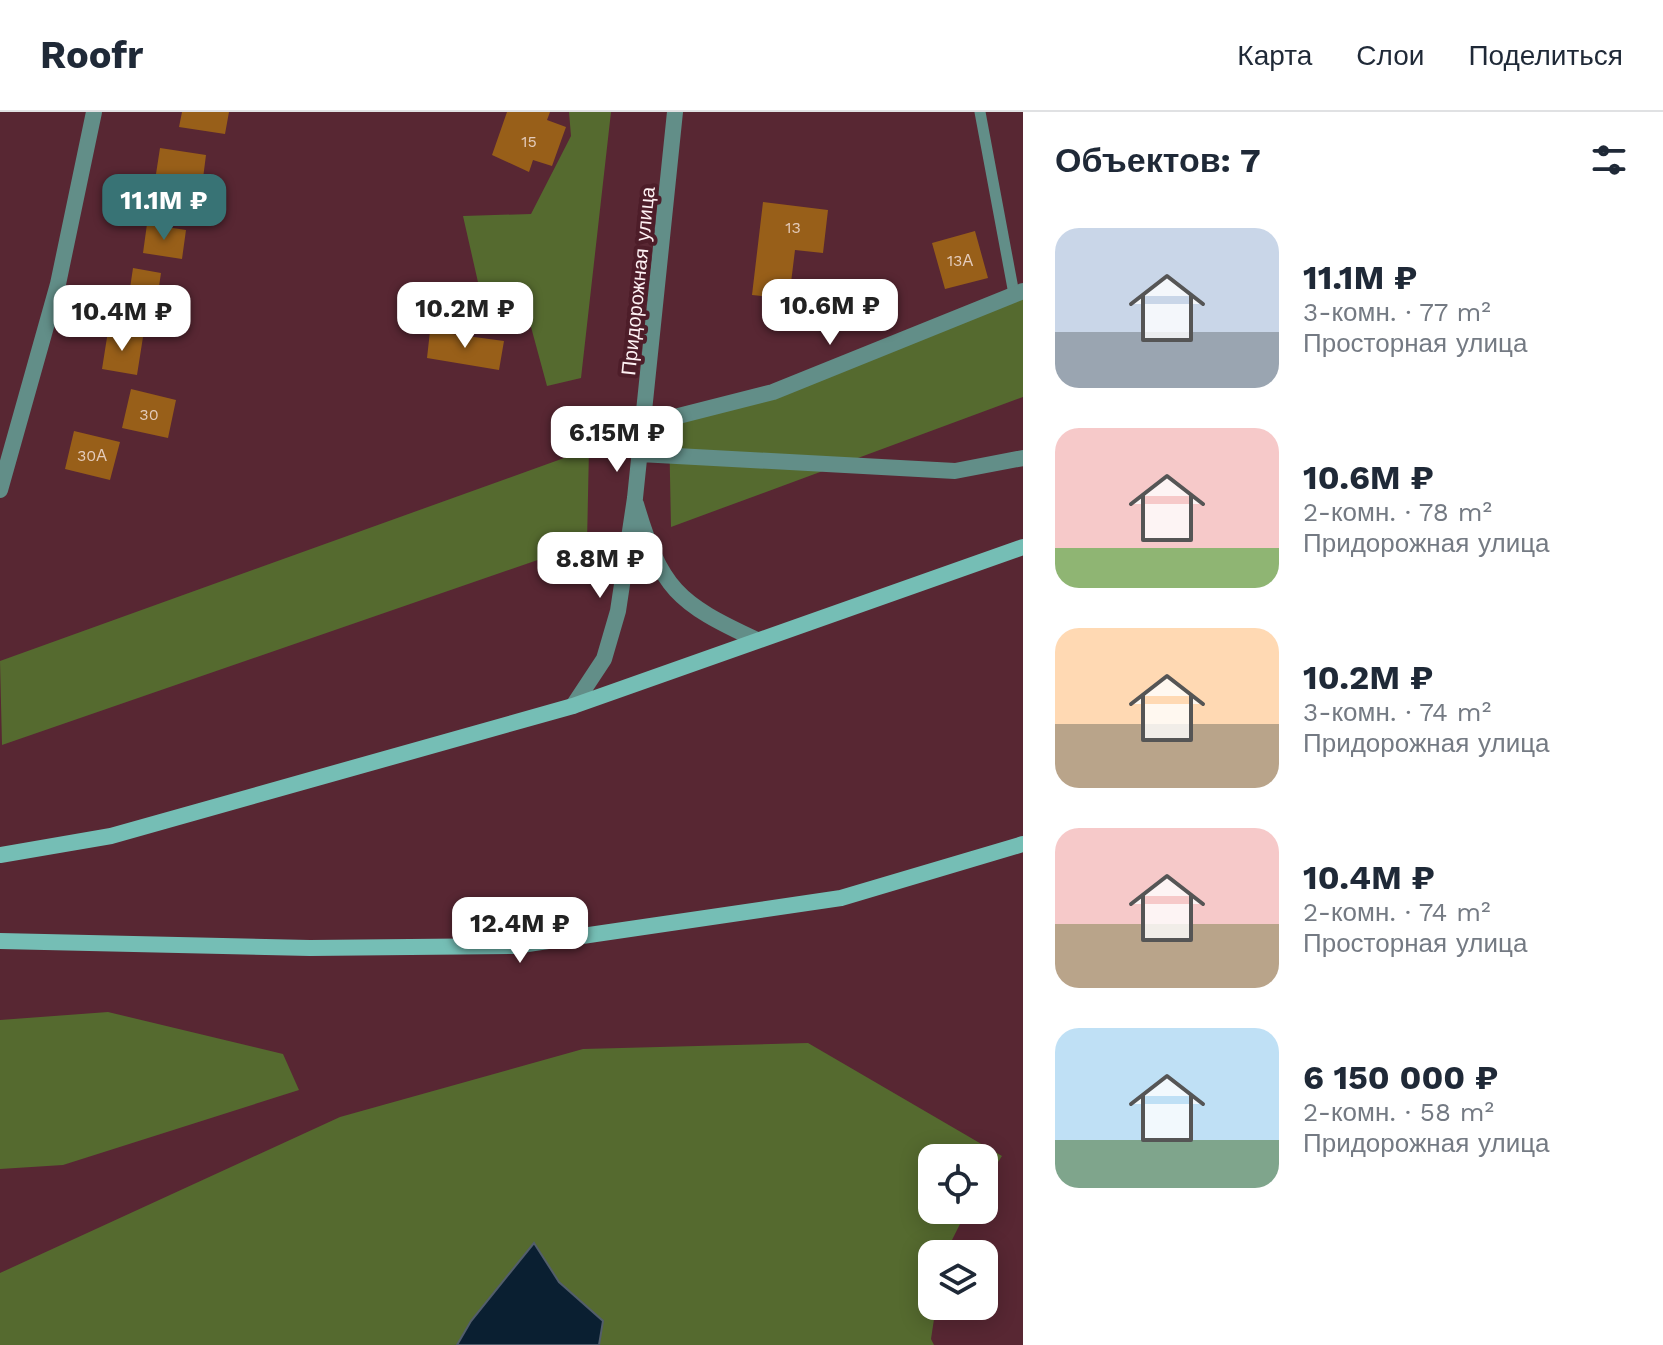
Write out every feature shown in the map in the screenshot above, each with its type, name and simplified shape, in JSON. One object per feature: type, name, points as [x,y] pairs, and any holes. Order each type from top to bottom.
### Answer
[{"type":"main road","points":[[0,855],[111,836],[573,706],[1023,547]]},
{"type":"main road","points":[[0,941],[310,948],[514,946],[841,898],[1023,844]]},
{"type":"street","points":[[0,490],[6,451],[58,284],[94,112]]},
{"type":"street","name":"Придорожная улица","points":[[573,706],[604,659],[618,611],[635,498],[675,112]]},
{"type":"street","points":[[643,425],[773,392],[1019,293]]},
{"type":"street","points":[[640,454],[955,471],[1023,458]]},
{"type":"street","points":[[635,498],[650,552],[674,592],[706,616],[757,640]]},
{"type":"lane","points":[[980,112],[1019,293]]},
{"type":"green space","points":[[569,112],[611,112],[581,378],[547,386],[531,327],[480,291],[463,216],[531,214],[571,136]]},
{"type":"green space","points":[[1023,298],[1023,397],[671,527],[669,426]]},
{"type":"green space","points":[[589,449],[587,543],[2,745],[0,661]]},
{"type":"green space","points":[[108,1012],[283,1054],[299,1090],[63,1165],[0,1169],[0,1020]]},
{"type":"green space","points":[[808,1043],[981,1144],[918,1144],[918,1224],[960,1224],[952,1240],[918,1240],[918,1320],[934,1320],[931,1339],[934,1345],[0,1345],[0,1273],[340,1117],[583,1049]]},
{"type":"water","points":[[534,1243],[559,1282],[603,1321],[599,1345],[457,1345],[471,1321]]},
{"type":"building","points":[[182,112],[229,112],[225,134],[179,127]]},
{"type":"building","points":[[507,112],[550,112],[547,120],[566,127],[552,166],[533,160],[529,172],[492,155]]},
{"type":"building","points":[[160,148],[206,155],[201,194],[154,187]]},
{"type":"building","points":[[763,202],[828,210],[823,253],[795,250],[789,299],[752,295]]},
{"type":"building","points":[[147,224],[186,230],[182,259],[143,253]]},
{"type":"building","points":[[975,231],[988,278],[945,289],[932,243]]},
{"type":"building","points":[[133,268],[161,273],[157,300],[129,295]]},
{"type":"building","points":[[108,331],[143,337],[137,375],[102,369]]},
{"type":"building","points":[[430,331],[504,341],[499,370],[427,358]]},
{"type":"building","points":[[131,389],[176,400],[168,438],[122,428]]},
{"type":"building","points":[[74,431],[120,442],[110,480],[65,469]]}]
